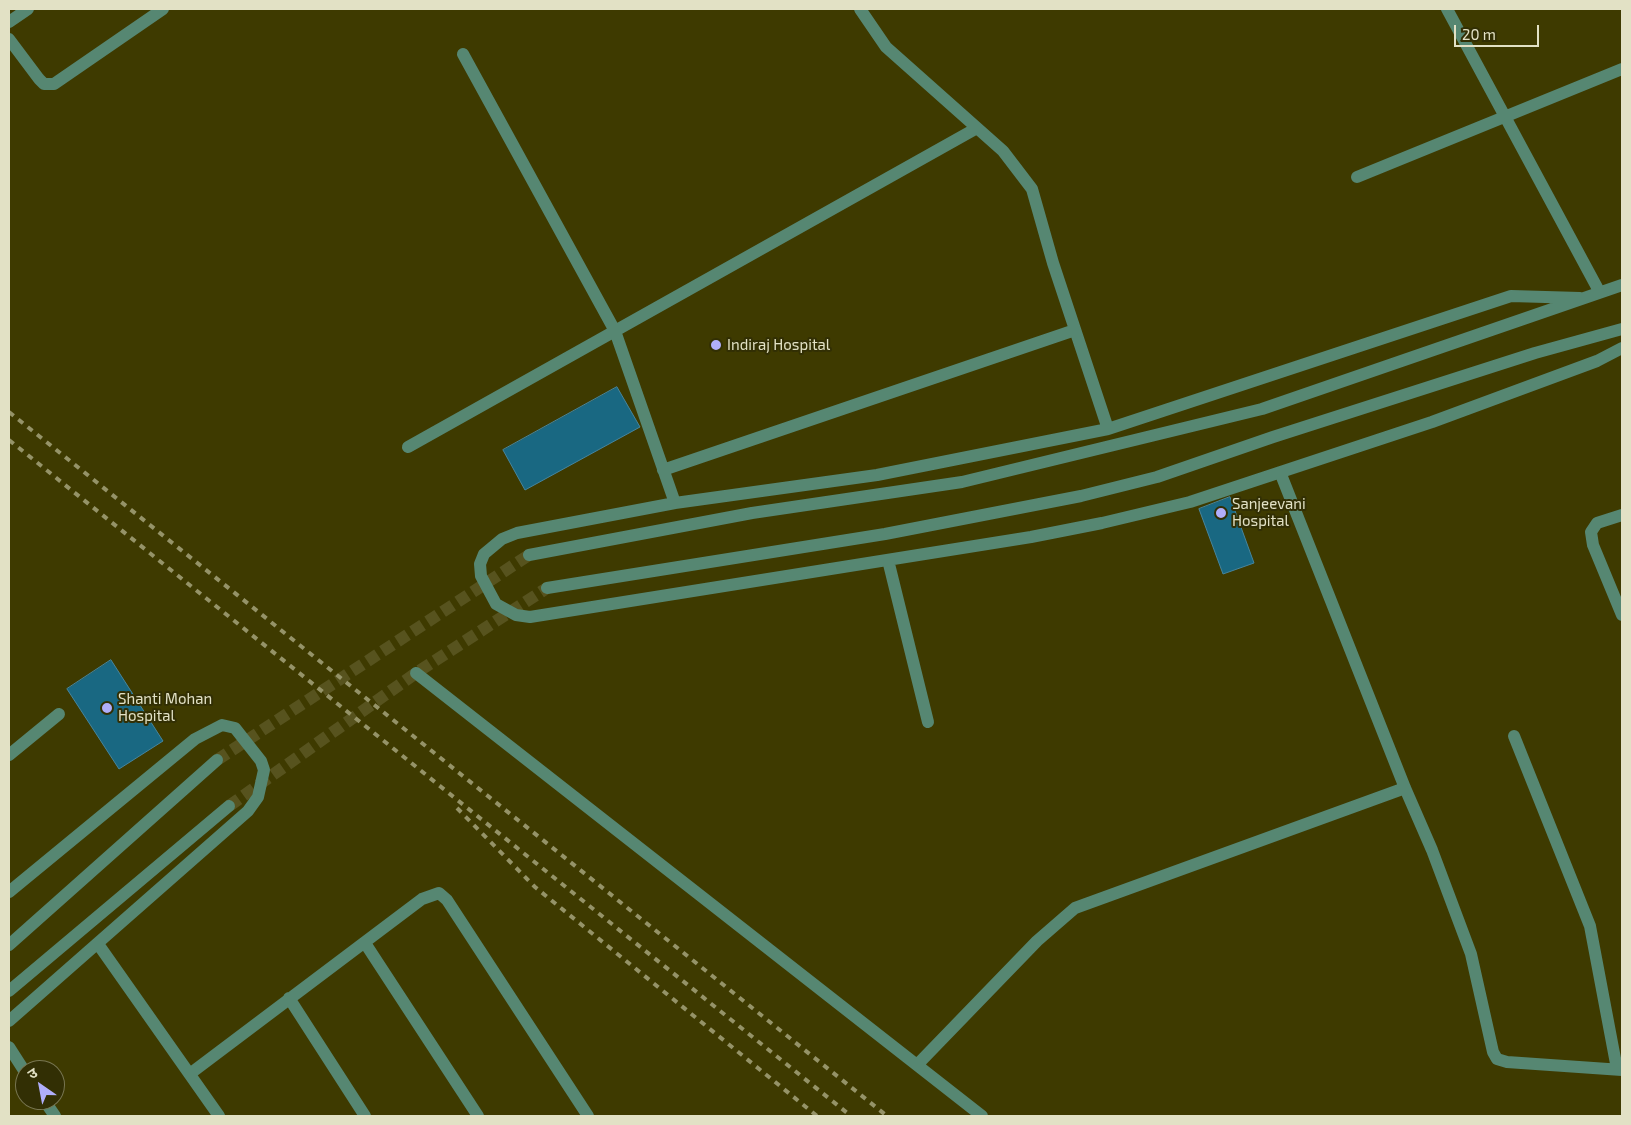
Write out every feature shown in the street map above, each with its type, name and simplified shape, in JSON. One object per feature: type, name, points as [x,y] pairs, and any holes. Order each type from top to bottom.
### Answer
[{"type":"street","points":[[9,22],[28,9]]},
{"type":"street","points":[[9,39],[44,84],[54,84],[163,9]]},
{"type":"street","points":[[860,9],[886,46],[1003,151],[1032,189],[1075,330],[1108,429]]},
{"type":"street","points":[[1447,9],[1599,291]]},
{"type":"street","points":[[463,54],[615,331],[674,503]]},
{"type":"street","points":[[1357,177],[1622,69]]},
{"type":"street","points":[[408,447],[977,128]]},
{"type":"street","points":[[529,555],[752,513],[962,482],[1253,412],[1599,291],[1622,285]]},
{"type":"street","points":[[1580,298],[1512,296],[1108,429],[876,476],[674,503],[534,528],[502,538],[484,554],[480,564],[481,576],[496,604],[502,609],[530,617],[888,560],[1102,523],[1190,502],[1432,422],[1597,361],[1622,348]]},
{"type":"street","points":[[547,588],[885,534],[1081,496],[1157,477],[1273,437],[1535,353],[1622,329]]},
{"type":"street","points":[[663,470],[1075,330]]},
{"type":"street","points":[[1280,472],[1405,788],[1432,850],[1471,954],[1490,1043],[1497,1059],[1507,1062],[1620,1070],[1590,926],[1514,736]]},
{"type":"street","points":[[1622,515],[1597,523],[1591,532],[1593,545],[1622,615]]},
{"type":"street","points":[[888,560],[928,722]]},
{"type":"street","points":[[416,672],[982,1116]]},
{"type":"street","points":[[9,754],[60,714]]},
{"type":"street","points":[[9,892],[195,738],[222,725],[235,728],[261,761],[264,770],[258,797],[248,811],[227,832],[9,1021]]},
{"type":"street","points":[[9,945],[217,760]]},
{"type":"street","points":[[917,1065],[1036,941],[1075,908],[1405,788]]},
{"type":"street","points":[[9,991],[229,806]]},
{"type":"street","points":[[190,1073],[422,899],[439,893],[447,900],[588,1116]]},
{"type":"street","points":[[365,942],[478,1116]]},
{"type":"street","points":[[98,944],[219,1116]]},
{"type":"street","points":[[288,998],[365,1116]]},
{"type":"street","points":[[9,1047],[17,1060]]},
{"type":"building","points":[[617,387],[640,427],[525,490],[503,450]]},
{"type":"building","points":[[1230,497],[1254,563],[1223,574],[1199,509]]},
{"type":"building","points":[[111,660],[163,741],[119,769],[67,689]]},
{"type":"tunnel","points":[[217,760],[529,555]]},
{"type":"tunnel","points":[[229,806],[416,673],[547,588]]},
{"type":"railway","points":[[9,412],[887,1116]]},
{"type":"railway","points":[[9,440],[851,1116]]},
{"type":"railway","points":[[457,808],[535,887],[817,1116]]},
{"type":"place","name":"Indiraj Hospital","points":[[716,345]]},
{"type":"place","name":"Sanjeevani Hospital","points":[[1221,513]]},
{"type":"place","name":"Shanti Mohan Hospital","points":[[107,708]]}]
